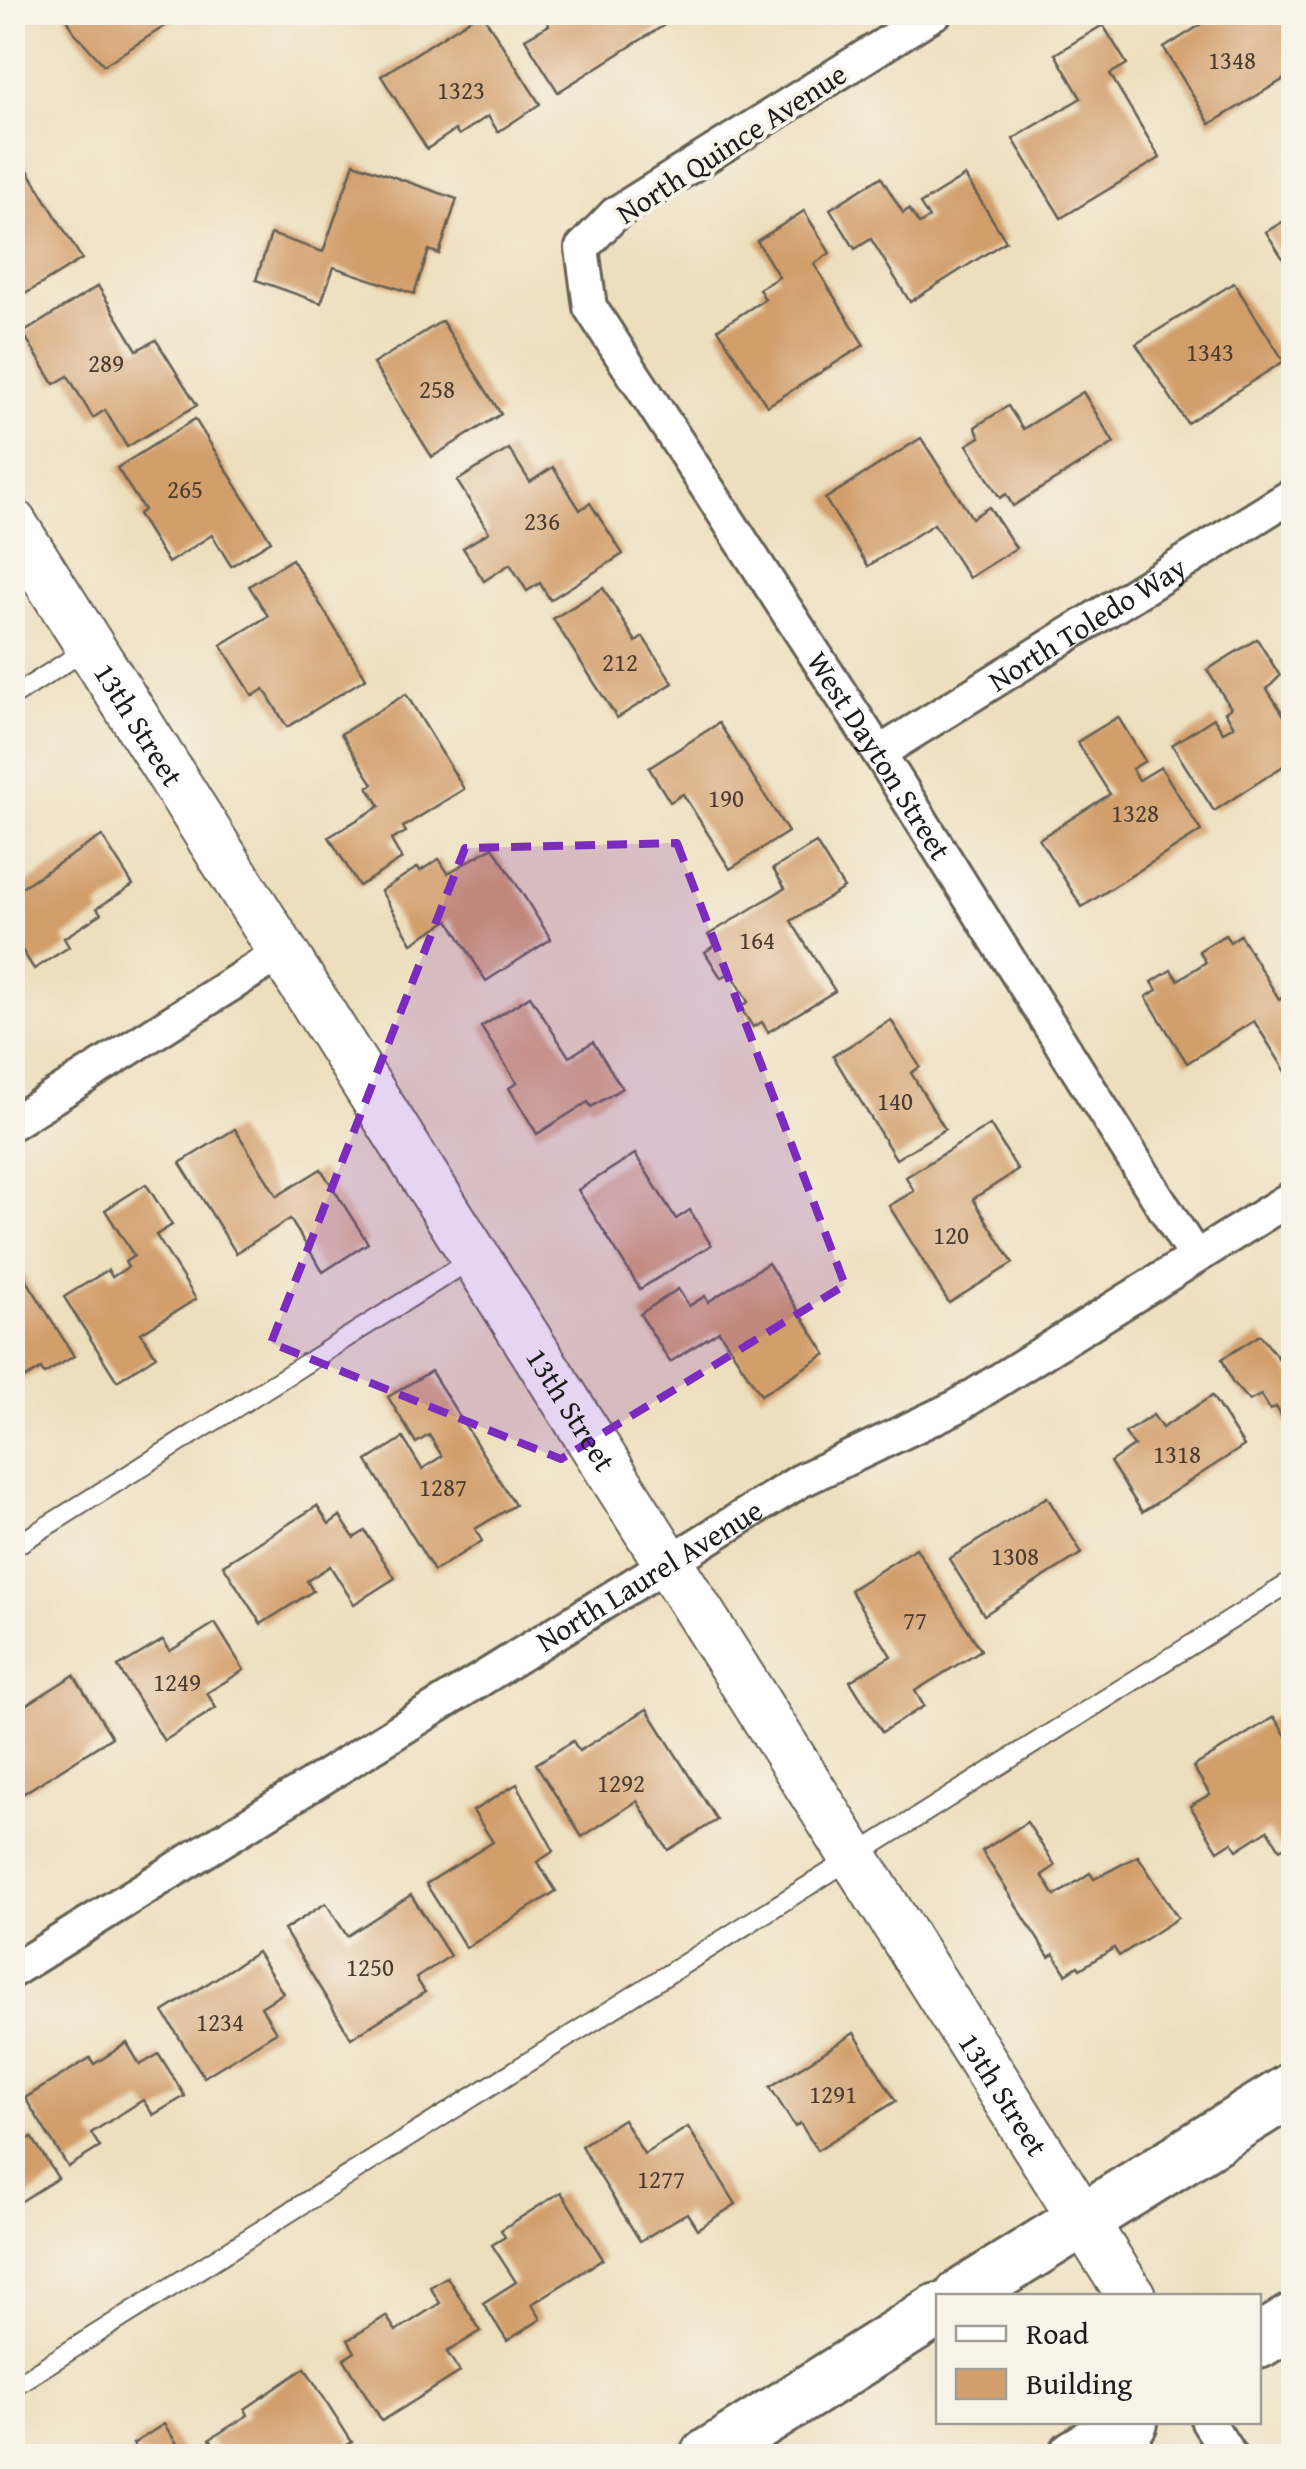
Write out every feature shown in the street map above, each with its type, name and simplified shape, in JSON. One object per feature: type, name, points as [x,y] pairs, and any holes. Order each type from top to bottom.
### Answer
[{"type":"main road","points":[[963,2294],[1294,2088]]},
{"type":"main road","points":[[707,2456],[936,2311]]},
{"type":"main road","points":[[1261,2340],[1294,2320]]},
{"type":"main road","points":[[1075,2456],[1128,2424]]},
{"type":"street","name":"North Quince Avenue","points":[[582,248],[616,213],[936,12]]},
{"type":"street","name":"West Dayton Street","points":[[582,248],[590,307],[878,753],[1195,1257]]},
{"type":"street","name":"North Toledo Way","points":[[878,753],[1294,494]]},
{"type":"street","name":"13th Street","points":[[12,522],[1130,2294]]},
{"type":"street","points":[[12,1123],[284,952]]},
{"type":"street","name":"North Laurel Avenue","points":[[12,1970],[800,1481],[956,1408],[1294,1196]]},
{"type":"street","points":[[1209,2424],[1230,2456]]},
{"type":"lane","points":[[12,697],[92,646]]},
{"type":"lane","points":[[12,1548],[477,1256]]},
{"type":"lane","points":[[12,2387],[1294,1580]]},
{"type":"highlighted area","points":[[677,843],[845,1285],[561,1459],[271,1343],[465,848]]},
{"type":"building","points":[[64,12],[187,12],[104,65],[74,32]]},
{"type":"building","points":[[481,12],[540,104],[498,132],[488,116],[459,135],[455,130],[427,149],[381,76]]},
{"type":"building","points":[[541,12],[685,12],[558,92],[525,39],[549,25]]},
{"type":"building","points":[[1221,12],[1288,12],[1279,18],[1294,40],[1294,73],[1210,124],[1164,48]]},
{"type":"building","points":[[1103,25],[1127,64],[1110,74],[1160,158],[1061,218],[1013,139],[1081,98],[1055,54]]},
{"type":"building","points":[[21,159],[82,259],[12,302],[12,164]]},
{"type":"building","points":[[354,163],[457,199],[439,254],[429,250],[414,294],[334,267],[321,303],[256,280],[271,234],[323,252]]},
{"type":"building","points":[[965,176],[1006,241],[910,302],[871,239],[855,249],[830,209],[881,177],[903,213],[909,209],[919,224],[929,218],[920,204]]},
{"type":"building","points":[[804,211],[830,253],[814,264],[864,345],[767,406],[718,329],[765,299],[759,289],[779,277],[757,241]]},
{"type":"building","points":[[1294,215],[1294,276],[1266,232]]},
{"type":"building","points":[[1234,283],[1284,361],[1187,423],[1136,344]]},
{"type":"building","points":[[98,286],[137,350],[156,340],[197,405],[127,447],[105,410],[93,418],[68,376],[54,384],[23,333]]},
{"type":"building","points":[[442,321],[501,414],[432,457],[373,364]]},
{"type":"building","points":[[1083,392],[1114,443],[1013,506],[1006,494],[1000,498],[967,445],[980,437],[975,427],[1008,406],[1023,429]]},
{"type":"building","points":[[195,419],[271,541],[231,566],[212,535],[168,563],[138,514],[144,510],[117,468]]},
{"type":"building","points":[[921,438],[972,518],[989,507],[1016,548],[969,578],[934,524],[868,566],[825,499]]},
{"type":"building","points":[[509,449],[530,482],[553,467],[580,510],[590,503],[623,554],[550,600],[540,583],[527,591],[510,564],[484,581],[463,548],[489,532],[457,481]]},
{"type":"building","points":[[292,559],[366,678],[287,727],[264,689],[253,696],[221,645],[268,616],[249,586]]},
{"type":"building","points":[[603,588],[636,642],[643,637],[673,683],[617,718],[553,619]]},
{"type":"building","points":[[1257,639],[1280,676],[1267,689],[1294,731],[1294,759],[1214,811],[1172,745],[1214,718],[1223,732],[1234,726],[1225,712],[1231,708],[1207,670]]},
{"type":"building","points":[[406,694],[464,789],[403,827],[406,832],[391,840],[402,859],[359,886],[329,837],[380,806],[368,787],[373,784],[341,734]]},
{"type":"building","points":[[1118,717],[1145,761],[1132,769],[1139,780],[1161,767],[1201,831],[1082,907],[1039,839],[1110,794],[1077,742]]},
{"type":"building","points":[[719,723],[788,832],[730,869],[683,794],[670,802],[649,768]]},
{"type":"building","points":[[102,836],[133,885],[97,908],[101,914],[64,938],[69,947],[34,969],[12,934],[12,893]]},
{"type":"building","points":[[816,843],[844,888],[791,921],[835,991],[768,1032],[762,1022],[753,1027],[740,1007],[748,1002],[731,972],[721,978],[705,952],[715,945],[708,935],[785,888],[773,869]]},
{"type":"building","points":[[493,847],[551,939],[486,981],[449,920],[412,943],[381,891],[418,867],[420,871],[439,859],[448,873]]},
{"type":"building","points":[[1225,935],[1230,942],[1240,935],[1279,999],[1294,990],[1294,1071],[1288,1075],[1254,1021],[1187,1063],[1146,997],[1157,990],[1152,982],[1171,970],[1178,980],[1206,962],[1199,951]]},
{"type":"building","points":[[530,996],[569,1057],[593,1042],[622,1088],[591,1107],[588,1102],[537,1134],[509,1088],[517,1083],[481,1027]]},
{"type":"building","points":[[891,1020],[920,1067],[911,1073],[945,1129],[896,1159],[833,1056]]},
{"type":"building","points":[[990,1125],[1018,1170],[973,1199],[1013,1263],[949,1303],[889,1206],[914,1191],[906,1177]]},
{"type":"building","points":[[235,1129],[277,1196],[321,1169],[368,1243],[323,1272],[290,1219],[236,1253],[180,1163]]},
{"type":"building","points":[[635,1154],[676,1219],[690,1210],[711,1245],[640,1289],[578,1190]]},
{"type":"building","points":[[146,1184],[172,1225],[156,1235],[196,1299],[141,1333],[156,1356],[117,1381],[64,1297],[108,1270],[112,1277],[128,1267],[125,1262],[134,1256],[105,1210]]},
{"type":"building","points":[[768,1263],[826,1354],[761,1395],[719,1331],[670,1362],[640,1314],[678,1289],[689,1306],[705,1296],[708,1302]]},
{"type":"building","points":[[18,1266],[74,1356],[44,1374],[41,1369],[12,1386],[12,1269]]},
{"type":"building","points":[[1260,1335],[1294,1378],[1294,1436],[1276,1407],[1270,1410],[1261,1395],[1249,1401],[1232,1382],[1222,1359]]},
{"type":"building","points":[[431,1371],[515,1505],[475,1529],[482,1541],[434,1571],[367,1461],[403,1438],[422,1469],[442,1456],[429,1435],[416,1443],[388,1397]]},
{"type":"building","points":[[1212,1396],[1244,1446],[1142,1512],[1110,1462],[1134,1446],[1125,1433],[1153,1415],[1162,1428]]},
{"type":"building","points":[[1047,1497],[1082,1553],[984,1615],[949,1559]]},
{"type":"building","points":[[317,1506],[329,1524],[340,1516],[354,1538],[365,1531],[395,1578],[354,1604],[330,1566],[307,1581],[313,1591],[261,1624],[223,1565]]},
{"type":"building","points":[[916,1548],[981,1650],[915,1691],[924,1706],[882,1732],[850,1681],[891,1656],[850,1590]]},
{"type":"building","points":[[215,1623],[244,1670],[207,1693],[216,1708],[164,1741],[118,1667],[163,1640],[170,1651]]},
{"type":"building","points":[[74,1675],[112,1737],[24,1793],[12,1775],[12,1714]]},
{"type":"building","points":[[647,1709],[717,1820],[668,1850],[637,1801],[582,1837],[536,1764],[573,1741],[579,1751]]},
{"type":"building","points":[[1274,1717],[1294,1748],[1294,1840],[1280,1849],[1268,1830],[1237,1850],[1232,1842],[1218,1851],[1190,1806],[1210,1794],[1193,1767]]},
{"type":"building","points":[[517,1784],[554,1851],[537,1862],[556,1891],[466,1948],[426,1884],[493,1842],[473,1811]]},
{"type":"building","points":[[1027,1822],[1055,1866],[1042,1875],[1055,1896],[1090,1873],[1094,1879],[1138,1856],[1178,1918],[1119,1956],[1114,1948],[1066,1974],[1054,1954],[1049,1957],[982,1851]]},
{"type":"building","points":[[411,1895],[450,1956],[416,1978],[425,1992],[351,2038],[284,1930],[326,1903],[347,1936]]},
{"type":"building","points":[[257,1952],[283,1993],[261,2007],[276,2032],[204,2077],[163,2012]]},
{"type":"building","points":[[854,2033],[896,2101],[817,2150],[800,2123],[795,2127],[770,2087]]},
{"type":"building","points":[[127,2043],[140,2065],[159,2054],[185,2096],[153,2115],[143,2100],[91,2133],[100,2147],[68,2167],[25,2098],[90,2058],[94,2064]]},
{"type":"building","points":[[623,2119],[644,2154],[688,2127],[736,2204],[697,2229],[687,2213],[640,2241],[581,2146]]},
{"type":"building","points":[[32,2137],[58,2178],[12,2207],[12,2149]]},
{"type":"building","points":[[561,2192],[603,2259],[532,2304],[541,2319],[507,2341],[483,2303],[516,2282],[492,2245],[505,2237],[501,2230]]},
{"type":"building","points":[[447,2277],[481,2331],[447,2352],[460,2372],[382,2421],[344,2359],[355,2352],[348,2340],[386,2316],[396,2331],[440,2303],[430,2287]]},
{"type":"building","points":[[305,2368],[352,2442],[330,2456],[222,2456],[210,2439],[248,2415],[245,2409]]},
{"type":"building","points":[[164,2424],[185,2456],[140,2456],[133,2444]]}]
